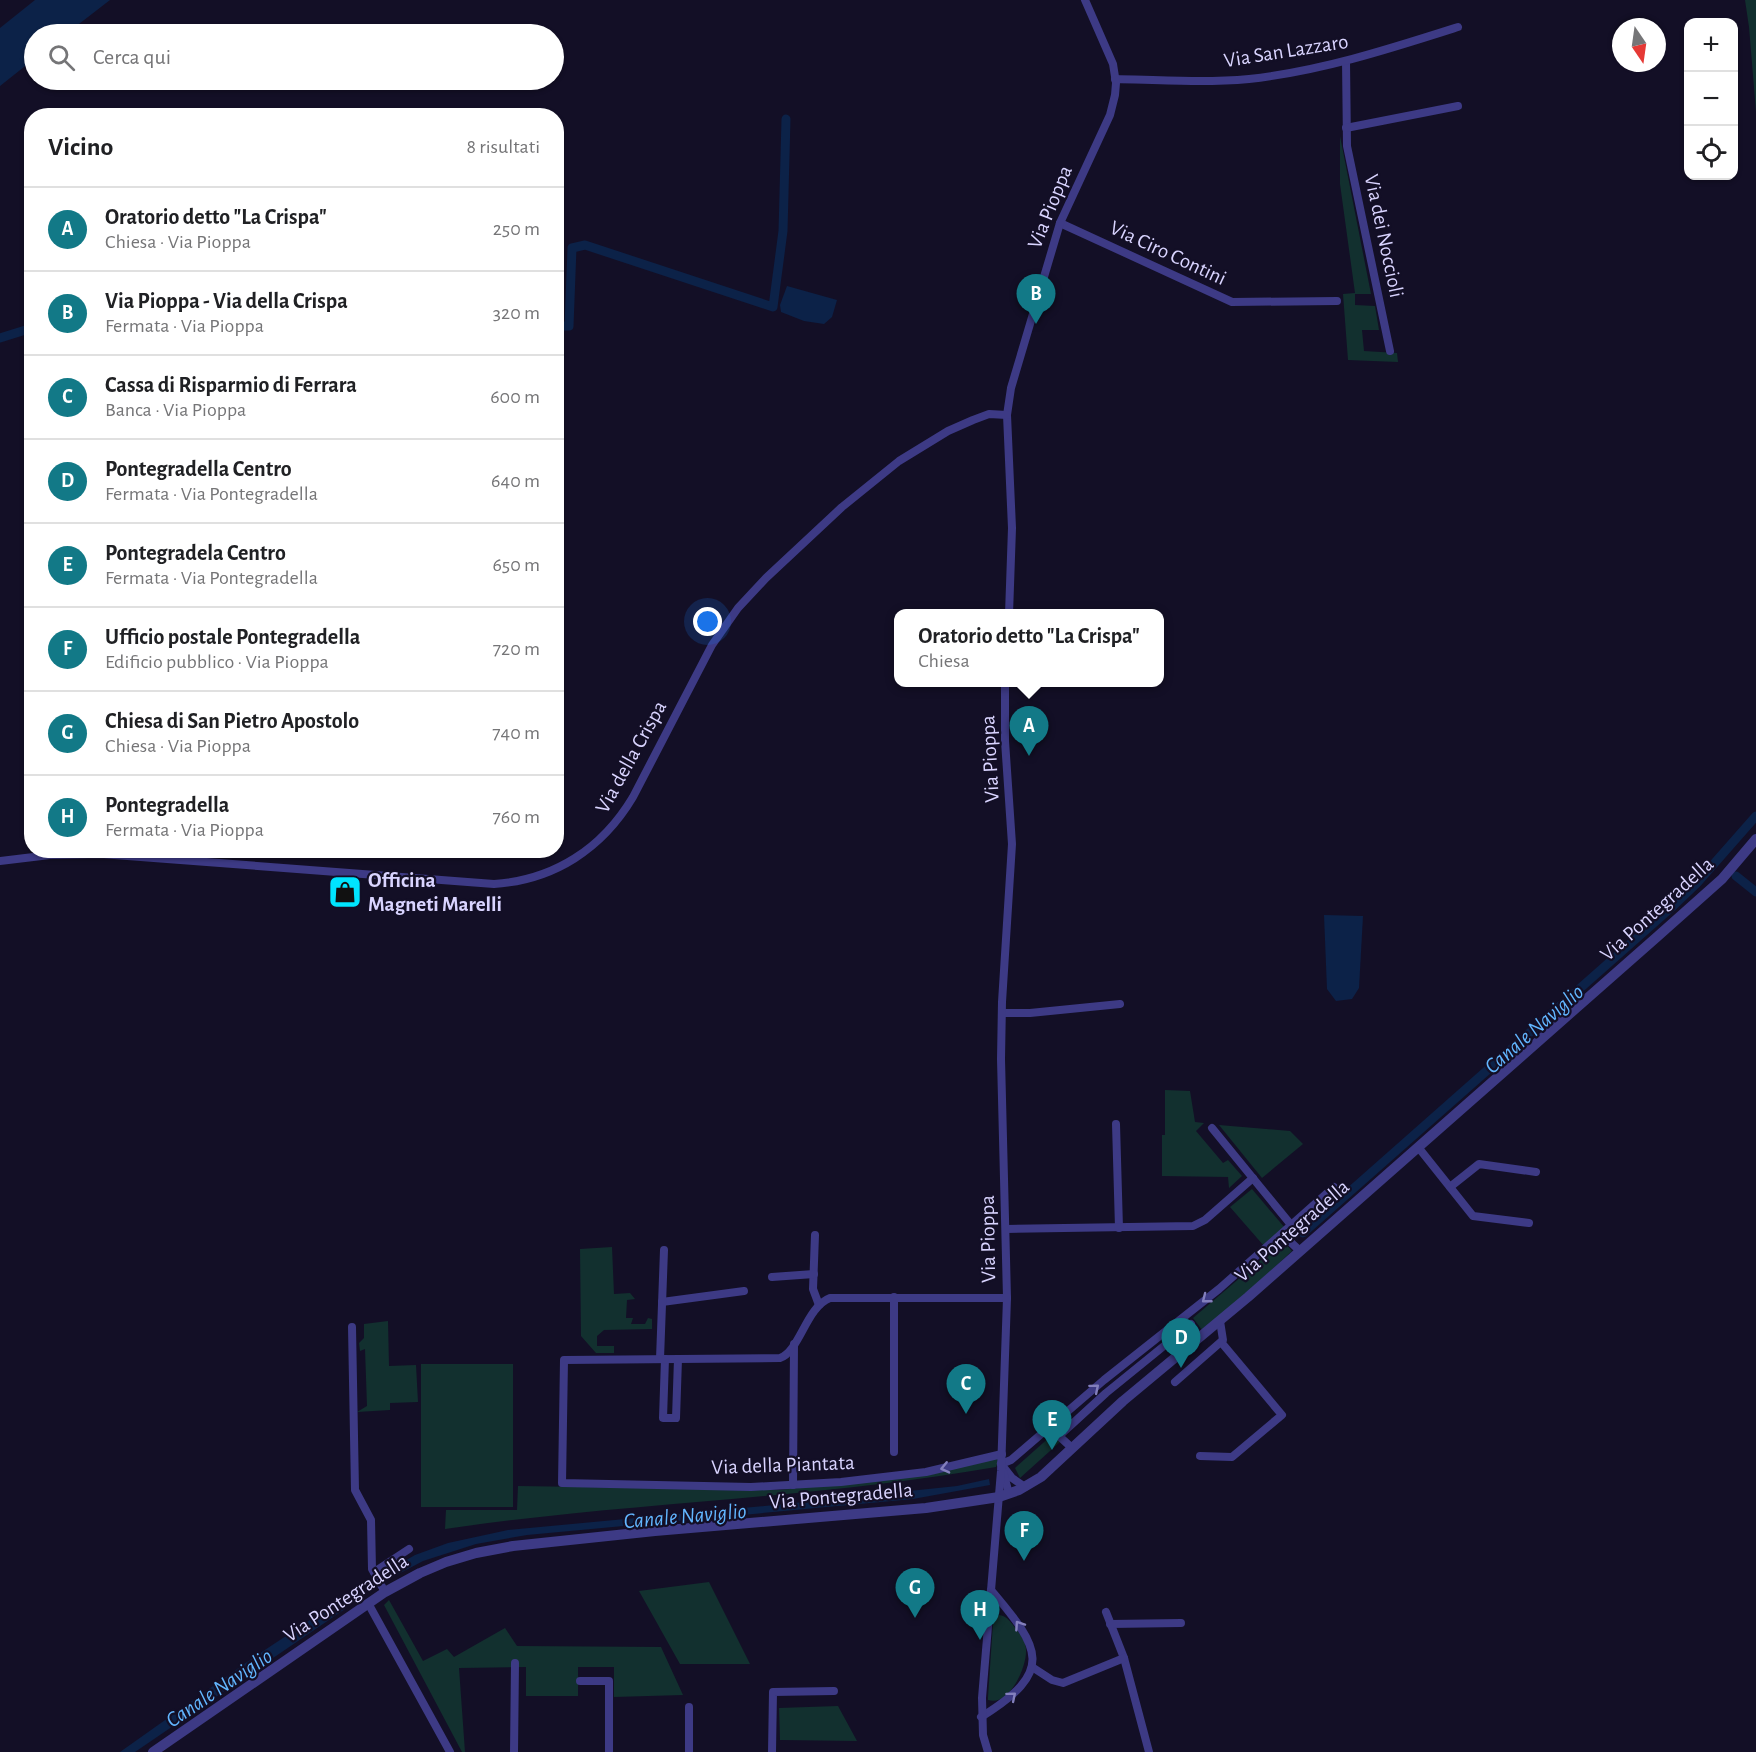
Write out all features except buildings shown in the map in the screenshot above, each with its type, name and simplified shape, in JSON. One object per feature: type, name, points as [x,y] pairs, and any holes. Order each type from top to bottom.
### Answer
[{"type":"street","name":"Via Pioppa","points":[[1009,609],[1012,528],[1007,415],[1014,377],[1060,223],[1110,115],[1115,95],[1115,79],[1110,56],[1085,0]]},
{"type":"street","name":"Via San Lazzaro","points":[[1115,79],[1247,79],[1347,62],[1458,27]]},
{"type":"street","name":"Via dei Noccioli","points":[[1347,62],[1347,146],[1390,351]]},
{"type":"street","points":[[1346,128],[1458,106]]},
{"type":"street","name":"Via Ciro Contini","points":[[1060,223],[1232,302],[1337,301]]},
{"type":"street","name":"Via della Crispa","points":[[146,858],[494,884],[535,878],[558,870],[590,849],[622,815],[712,645],[738,608],[766,578],[842,507],[898,461],[948,431],[973,420],[989,414],[1007,415]]},
{"type":"street","name":"Via Pioppa","points":[[988,1752],[981,1717],[991,1590],[1004,1496],[1001,1464],[1007,1298],[1002,1123],[1002,1013],[1012,844],[1005,741],[1005,687]]},
{"type":"street","name":"Via Pontegradella","points":[[153,1752],[368,1603],[420,1573],[446,1562],[513,1546],[679,1529],[861,1515],[1004,1496],[1025,1487],[1041,1477],[1124,1401],[1220,1321],[1713,887],[1756,839]]},
{"type":"street","name":"Via della Crispa","points":[[0,861],[24,858]]},
{"type":"street","points":[[1002,1013],[1120,1004]]},
{"type":"street","points":[[1116,1124],[1119,1228]]},
{"type":"street","points":[[1212,1128],[1292,1226]]},
{"type":"street","points":[[1418,1147],[1473,1216],[1528,1222]]},
{"type":"street","points":[[1450,1187],[1479,1164],[1536,1172]]},
{"type":"street","points":[[1006,1229],[1193,1226],[1205,1220],[1252,1178]]},
{"type":"street","points":[[1025,1487],[1012,1478],[1001,1464],[1011,1460],[1104,1380],[1292,1226],[1334,1187]]},
{"type":"street","points":[[814,1234],[813,1289],[819,1305]]},
{"type":"street","points":[[1282,1234],[1300,1251]]},
{"type":"street","points":[[664,1250],[663,1418],[676,1418],[678,1359]]},
{"type":"street","points":[[772,1276],[814,1274]]},
{"type":"street","points":[[662,1302],[744,1291]]},
{"type":"street","points":[[663,1359],[780,1359],[794,1344],[819,1305],[826,1299],[835,1297],[1007,1298]]},
{"type":"street","points":[[894,1297],[894,1452]]},
{"type":"street","points":[[1184,1316],[1201,1336]]},
{"type":"street","points":[[1174,1382],[1223,1340],[1220,1321]]},
{"type":"street","points":[[1072,1448],[1059,1436],[1106,1393],[1191,1324]]},
{"type":"street","points":[[352,1327],[356,1490],[371,1520],[372,1569],[385,1592]]},
{"type":"street","points":[[1200,1456],[1232,1457],[1282,1415],[1221,1342]]},
{"type":"street","points":[[793,1485],[794,1344]]},
{"type":"street","name":"Via della Piantata","points":[[663,1359],[564,1360],[562,1483],[686,1487],[793,1485],[904,1476],[1002,1454]]},
{"type":"street","points":[[374,1572],[409,1549]]},
{"type":"street","points":[[981,1717],[1016,1694],[1032,1667],[1032,1651],[1028,1639],[1014,1617],[991,1590]]},
{"type":"street","points":[[368,1603],[450,1752]]},
{"type":"street","points":[[1106,1612],[1124,1658],[1149,1752]]},
{"type":"street","points":[[1110,1624],[1181,1623]]},
{"type":"street","points":[[1032,1667],[1052,1680],[1063,1683],[1124,1658]]},
{"type":"street","points":[[514,1752],[515,1663]]},
{"type":"street","points":[[580,1681],[609,1681],[609,1752]]},
{"type":"street","points":[[772,1752],[773,1692],[834,1691]]},
{"type":"street","points":[[689,1707],[689,1752]]},
{"type":"green space","points":[[1745,0],[1756,0],[1756,112],[1749,27]]},
{"type":"green space","points":[[1340,136],[1371,294],[1355,294],[1355,305],[1375,306],[1379,330],[1362,330],[1364,351],[1397,353],[1398,362],[1348,360],[1343,294],[1355,293],[1340,184]]},
{"type":"green space","points":[[1165,1090],[1190,1091],[1195,1122],[1204,1123],[1196,1131],[1223,1163],[1228,1160],[1242,1176],[1229,1188],[1228,1177],[1162,1176]]},
{"type":"green space","points":[[1219,1125],[1290,1131],[1303,1144],[1262,1178]]},
{"type":"green space","points":[[1252,1189],[1285,1228],[1264,1246],[1230,1207]]},
{"type":"green space","points":[[1283,1241],[1292,1251],[1246,1294],[1202,1330],[1193,1318]]},
{"type":"green space","points":[[612,1247],[614,1294],[630,1293],[635,1299],[627,1300],[626,1318],[633,1318],[631,1324],[645,1324],[648,1318],[652,1319],[652,1329],[604,1330],[597,1336],[597,1346],[614,1346],[614,1353],[596,1353],[581,1336],[580,1249]]},
{"type":"green space","points":[[388,1321],[389,1366],[416,1365],[418,1402],[390,1403],[390,1410],[357,1412],[367,1406],[365,1349],[360,1351],[359,1343],[364,1338],[364,1324]]},
{"type":"green space","points":[[421,1364],[513,1364],[513,1507],[421,1507]]},
{"type":"green space","points":[[1052,1435],[1060,1442],[1020,1478],[1015,1468]]},
{"type":"green space","points":[[1000,1457],[996,1467],[928,1478],[790,1494],[583,1512],[445,1529],[446,1510],[517,1510],[518,1486],[779,1490],[929,1475]]},
{"type":"green space","points":[[709,1582],[750,1664],[680,1664],[639,1591]]},
{"type":"green space","points":[[389,1600],[423,1661],[447,1649],[454,1657],[505,1628],[517,1646],[661,1647],[683,1695],[614,1697],[614,1667],[578,1667],[578,1696],[526,1696],[526,1667],[459,1668],[465,1752],[462,1752],[384,1605]]},
{"type":"green space","points":[[999,1615],[1009,1620],[1022,1637],[1026,1646],[1026,1657],[1020,1675],[1010,1692],[996,1701],[988,1700],[993,1623]]},
{"type":"green space","points":[[838,1706],[857,1741],[780,1740],[779,1708]]},
{"type":"water","points":[[35,0],[110,0],[79,24],[24,24],[24,67],[0,86],[0,28]]},
{"type":"water","points":[[787,286],[837,300],[832,317],[824,324],[804,321],[781,312],[780,305]]},
{"type":"water","points":[[1324,915],[1363,916],[1359,988],[1352,999],[1336,1001],[1327,989]]},
{"type":"water","points":[[989,1479],[990,1485],[913,1499],[527,1535],[476,1544],[423,1561],[389,1579],[384,1573],[415,1555],[448,1543],[508,1530],[957,1486]]},
{"type":"water","points":[[340,1600],[345,1609],[135,1752],[120,1752],[247,1662]]},
{"type":"waterway","points":[[564,326],[569,326],[572,248],[585,245],[773,307],[783,231],[786,119]]},
{"type":"waterway","points":[[0,338],[24,330]]},
{"type":"waterway","name":"Canale Naviglio","points":[[1303,1233],[1672,907],[1697,883],[1756,816]]},
{"type":"waterway","points":[[1736,876],[1756,892]]},
{"type":"place","name":"Via Pioppa - Via della Crispa","points":[[1036,324]]},
{"type":"place","name":"Oratorio detto \"La Crispa\"","points":[[1029,756]]},
{"type":"place","name":"Officina Magneti Marelli","points":[[345,892]]},
{"type":"place","name":"Pontegradella Centro","points":[[1181,1368]]},
{"type":"place","name":"Cassa di Risparmio di Ferrara","points":[[966,1414]]},
{"type":"place","name":"Pontegradela Centro","points":[[1052,1450]]},
{"type":"place","name":"Ufficio postale Pontegradella","points":[[1024,1561]]},
{"type":"place","name":"Chiesa di San Pietro Apostolo","points":[[915,1618]]},
{"type":"place","name":"Pontegradella","points":[[980,1640]]}]
